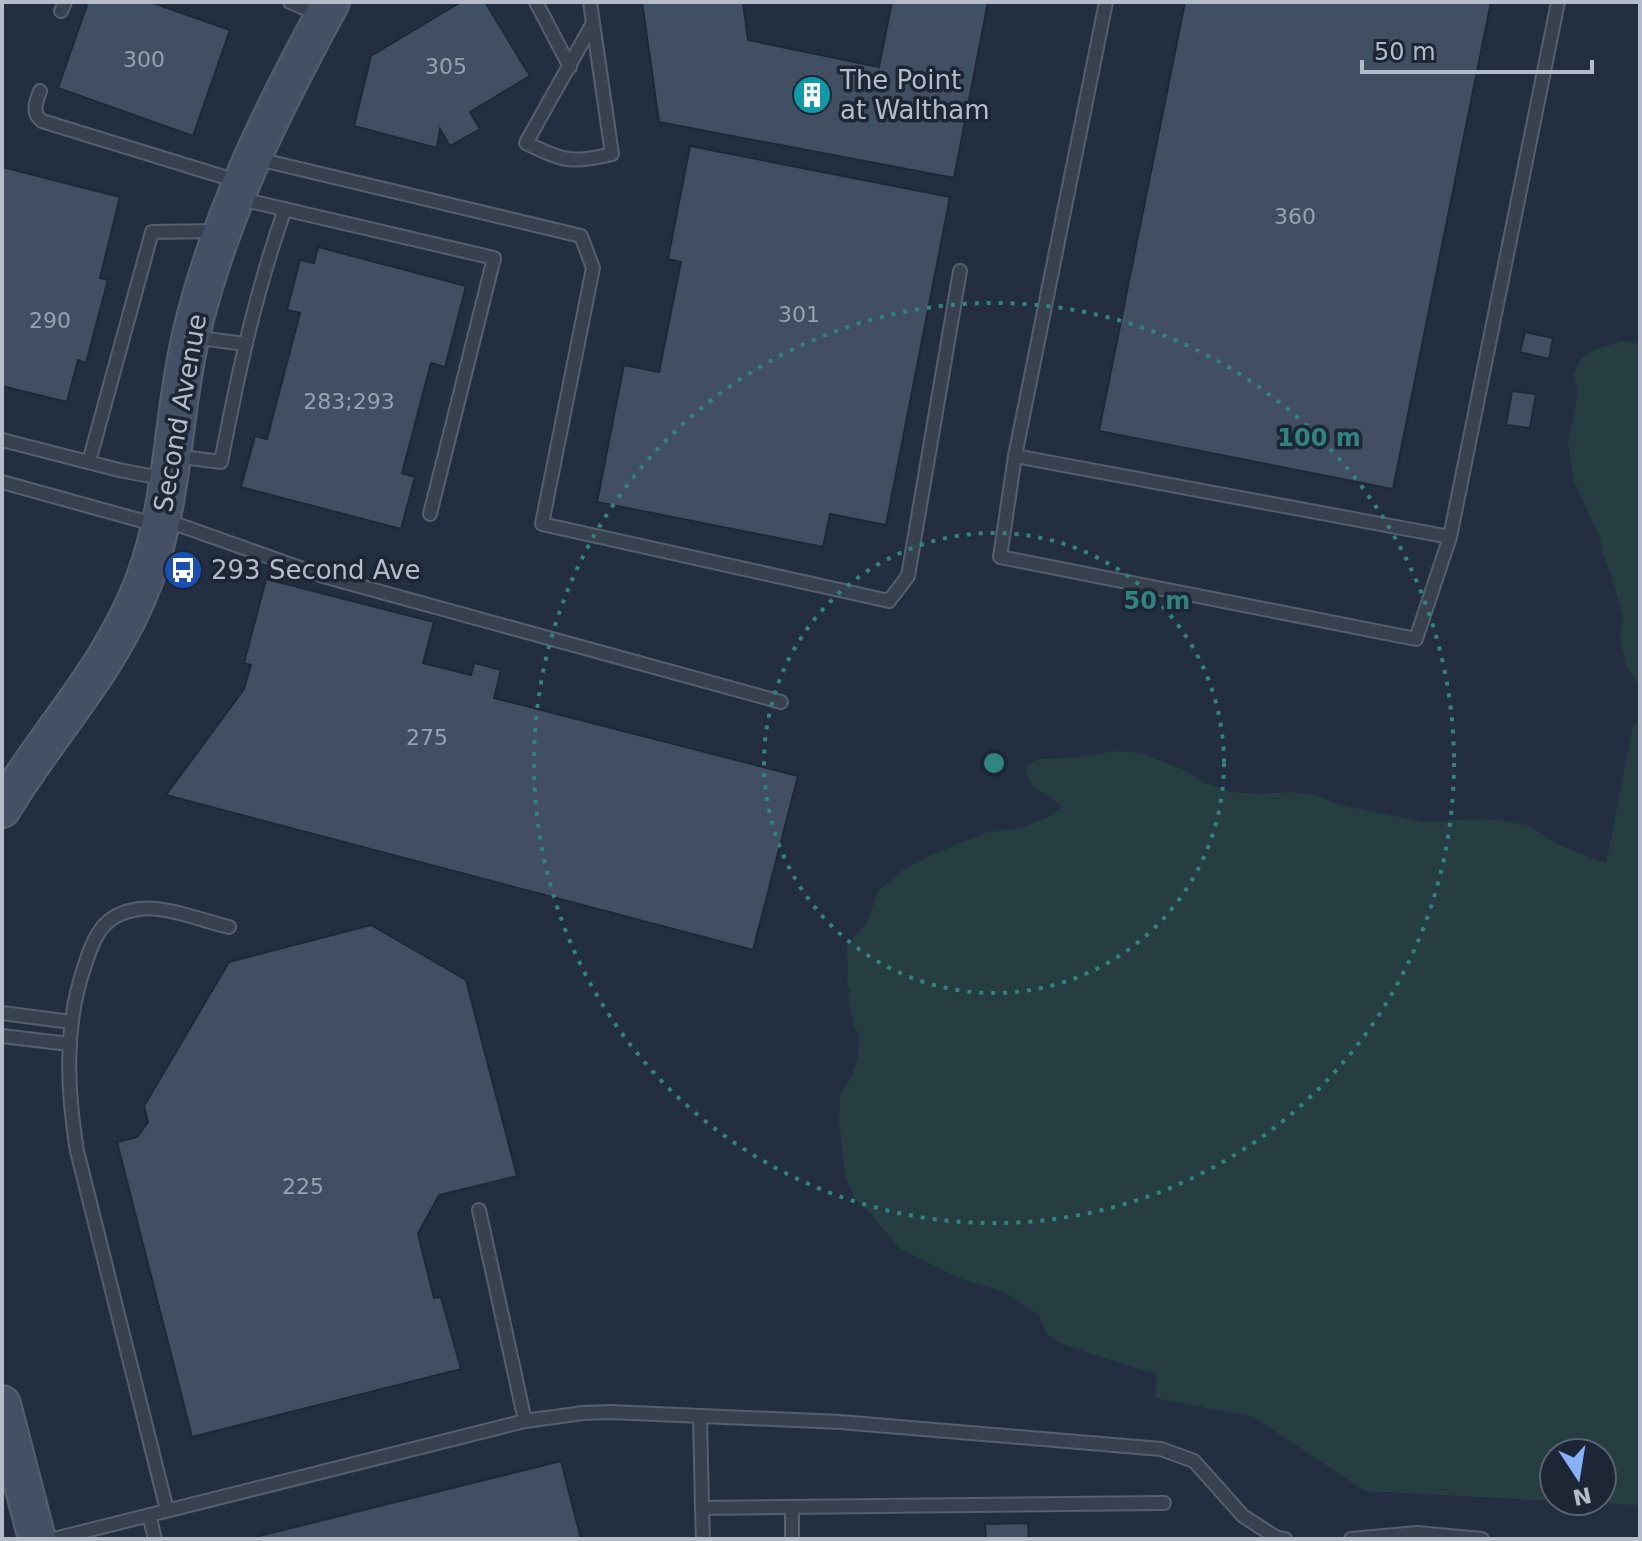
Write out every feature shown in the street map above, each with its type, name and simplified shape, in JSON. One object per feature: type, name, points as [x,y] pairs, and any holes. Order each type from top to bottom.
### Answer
[{"type":"street","name":"Second Avenue","points":[[2,809],[25,771],[102,666],[145,579],[161,522],[191,337],[221,231],[277,103],[327,9]]},
{"type":"street","points":[[2,1404],[37,1539]]},
{"type":"lane","points":[[290,2],[327,9]]},
{"type":"lane","points":[[536,2],[570,67]]},
{"type":"lane","points":[[590,2],[612,154],[585,161],[572,160],[526,143],[593,23]]},
{"type":"lane","points":[[1106,2],[1015,456],[1000,557],[1416,639],[1450,537],[1558,2]]},
{"type":"lane","points":[[40,91],[35,108],[36,116],[42,121],[242,179],[581,236],[593,268],[542,524],[889,601],[908,576],[960,271]]},
{"type":"lane","points":[[242,179],[285,209],[494,258],[430,514]]},
{"type":"lane","points":[[2,440],[89,462],[171,468],[221,462],[245,344],[285,209]]},
{"type":"lane","points":[[89,462],[152,232],[221,231]]},
{"type":"lane","points":[[191,337],[245,344]]},
{"type":"lane","points":[[1015,456],[1450,537]]},
{"type":"lane","points":[[2,482],[161,522],[323,576],[781,702]]},
{"type":"lane","points":[[167,1510],[77,1151],[70,1093],[71,1022],[92,942],[111,920],[130,911],[159,909],[229,927]]},
{"type":"lane","points":[[2,1013],[71,1022]]},
{"type":"lane","points":[[2,1036],[69,1044]]},
{"type":"lane","points":[[479,1210],[525,1421]]},
{"type":"lane","points":[[54,1539],[525,1421],[610,1412],[840,1422],[1161,1449],[1194,1461],[1243,1516],[1277,1538],[1285,1539]]},
{"type":"lane","points":[[700,1416],[703,1539]]},
{"type":"lane","points":[[702,1508],[1164,1503]]},
{"type":"lane","points":[[792,1507],[792,1539]]},
{"type":"lane","points":[[149,1515],[155,1539]]},
{"type":"lane","points":[[1351,1539],[1417,1533],[1479,1539]]},
{"type":"green space","points":[[1623,341],[1639,344],[1640,347],[1640,687],[1626,665],[1620,637],[1623,617],[1600,538],[1574,481],[1568,444],[1578,393],[1574,373],[1582,358],[1596,349]]},
{"type":"green space","points":[[1640,719],[1640,1482],[1637,1505],[1618,1504],[1618,1437],[1538,1437],[1538,1500],[1365,1491],[1254,1417],[1155,1398],[1157,1373],[1065,1345],[1047,1335],[1039,1315],[1002,1291],[961,1279],[899,1248],[855,1199],[845,1174],[839,1121],[840,1094],[852,1076],[859,1034],[854,1027],[848,999],[847,945],[867,923],[878,891],[903,870],[985,833],[1024,827],[1048,817],[1063,806],[1033,786],[1026,766],[1038,759],[1074,758],[1118,751],[1141,753],[1232,792],[1315,795],[1337,804],[1424,822],[1470,819],[1528,825],[1559,845],[1606,863],[1633,726]]},
{"type":"building","points":[[88,2],[150,2],[230,30],[193,136],[58,88]]},
{"type":"building","points":[[461,2],[485,2],[530,76],[470,112],[480,129],[450,146],[440,129],[437,148],[354,126],[371,56]]},
{"type":"building","name":"The Point at Waltham","points":[[642,2],[743,2],[748,40],[879,67],[892,2],[988,2],[954,178],[659,122]]},
{"type":"building","points":[[1185,2],[1491,2],[1393,489],[1099,431]]},
{"type":"building","points":[[690,146],[950,197],[886,525],[830,514],[823,547],[597,502],[624,365],[659,372],[681,262],[668,259]]},
{"type":"building","points":[[2,167],[120,197],[100,278],[108,280],[86,363],[78,360],[67,402],[2,386]]},
{"type":"building","points":[[318,247],[466,286],[445,367],[431,363],[402,473],[415,477],[401,529],[241,487],[255,436],[267,439],[300,313],[287,310],[300,260],[314,263]]},
{"type":"building","points":[[1525,332],[1553,338],[1549,359],[1520,352]]},
{"type":"building","points":[[1512,391],[1536,394],[1530,428],[1506,425]]},
{"type":"building","points":[[266,579],[434,622],[423,663],[471,675],[474,663],[501,670],[494,698],[798,776],[753,950],[166,795],[244,689],[251,665],[244,663]]},
{"type":"building","points":[[371,925],[466,980],[517,1176],[439,1195],[418,1234],[434,1298],[441,1297],[461,1369],[192,1437],[117,1142],[137,1137],[148,1122],[144,1106],[229,962]]},
{"type":"building","points":[[561,1461],[581,1539],[260,1539],[259,1536]]},
{"type":"building","points":[[1028,1523],[1029,1539],[986,1539],[985,1524]]},
{"type":"place","name":"The Point at Waltham","points":[[812,95]]},
{"type":"place","name":"293 Second Ave","points":[[183,570]]}]
